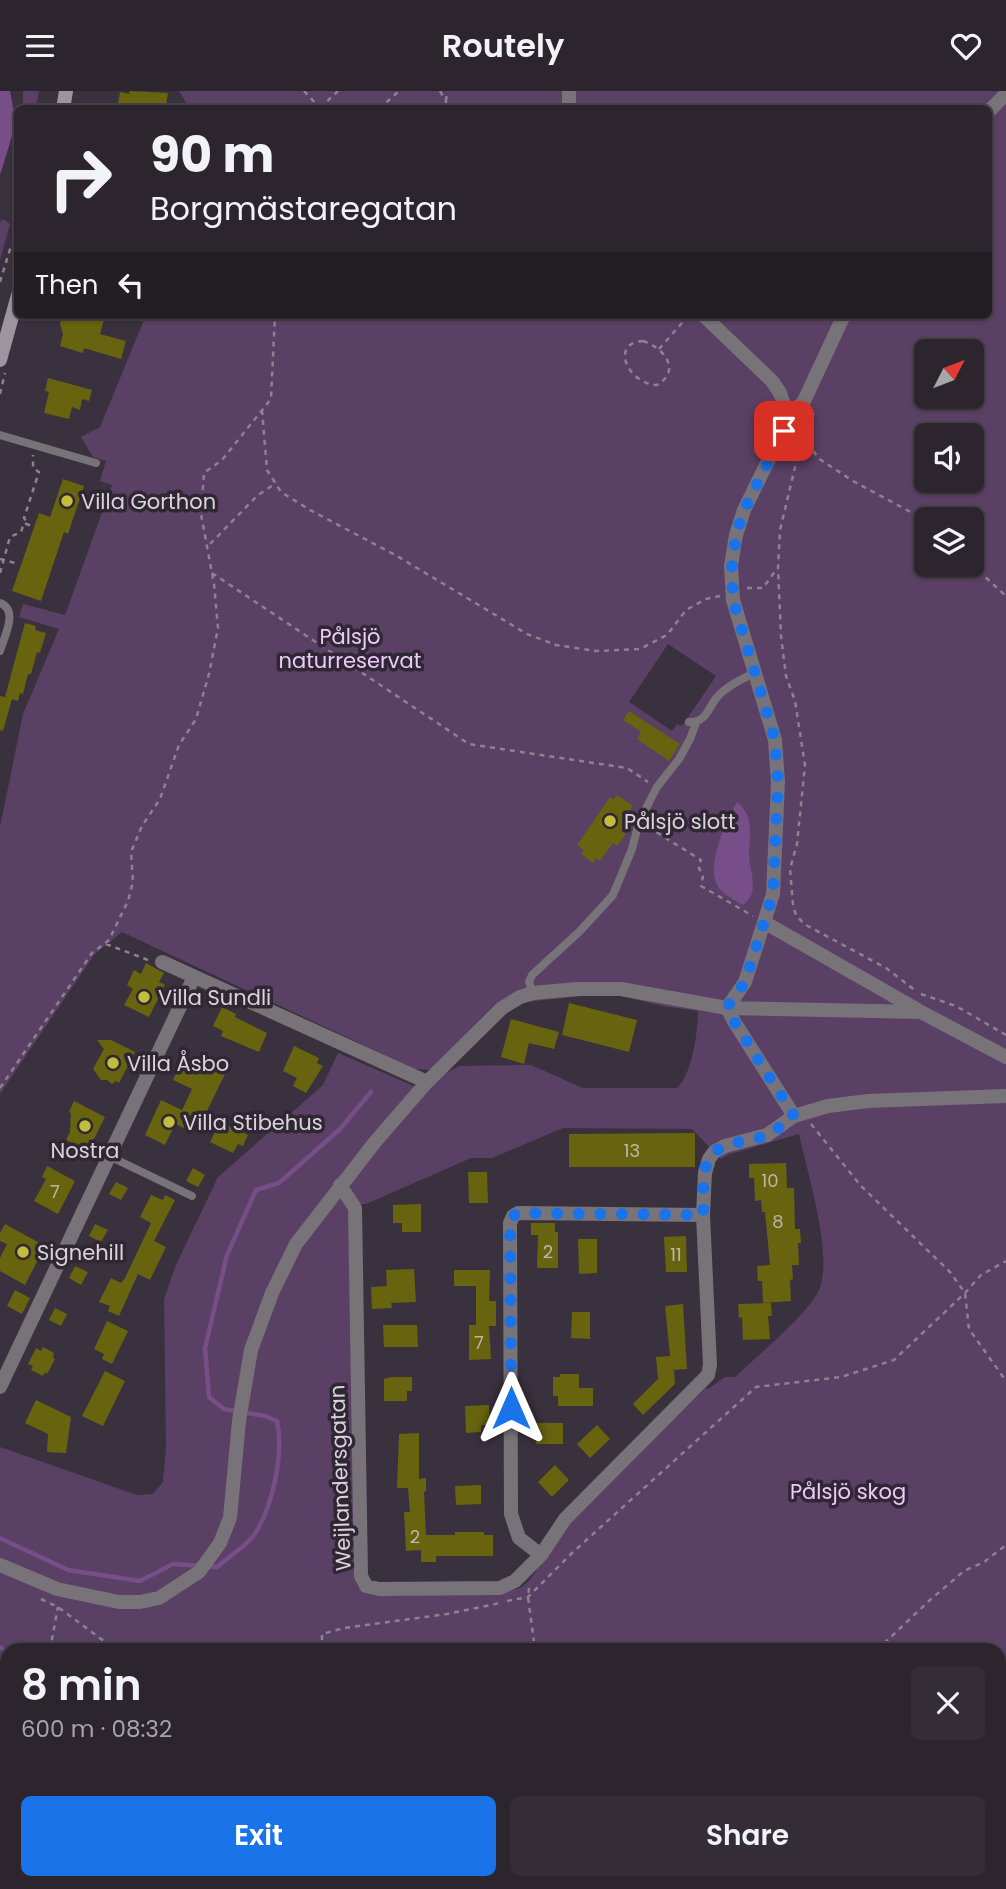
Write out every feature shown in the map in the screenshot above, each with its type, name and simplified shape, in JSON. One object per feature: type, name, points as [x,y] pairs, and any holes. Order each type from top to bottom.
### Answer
[{"type":"street","points":[[992,108],[1006,94]]},
{"type":"street","points":[[0,359],[14,309]]},
{"type":"street","points":[[707,319],[772,381],[780,393],[789,418]]},
{"type":"street","points":[[727,1007],[745,982],[775,878],[778,782],[775,740],[733,592],[732,566],[736,535],[744,510],[789,418],[804,401],[842,319]]},
{"type":"street","points":[[764,922],[921,1012],[1006,1057]]},
{"type":"street","points":[[162,962],[427,1082]]},
{"type":"street","points":[[0,1387],[194,977]]},
{"type":"street","points":[[0,1565],[57,1589],[119,1602],[159,1598],[199,1572],[220,1543],[230,1518],[239,1421],[251,1350],[272,1293],[296,1244],[340,1185],[427,1082],[502,1008],[520,997],[533,993],[621,989],[727,1007],[921,1012]]},
{"type":"street","points":[[727,1007],[735,1023],[798,1114]]},
{"type":"street","points":[[703,1215],[518,1213],[513,1216],[510,1223],[511,1514],[519,1538],[536,1559],[565,1519],[708,1375],[703,1215],[705,1173],[714,1153],[725,1146],[767,1136],[798,1114],[828,1105],[1006,1095]]},
{"type":"street","name":"Weijlandersgatan","points":[[340,1185],[355,1208],[361,1576],[366,1586],[379,1589],[500,1588],[515,1581],[536,1559]]},
{"type":"lane","points":[[0,435],[96,463]]},
{"type":"lane","points":[[0,603],[9,610],[10,617],[0,651]]},
{"type":"lane","points":[[533,993],[530,982],[532,975],[580,931],[613,895],[632,849],[639,822],[657,787],[690,740],[692,723],[708,712],[723,690],[754,673]]},
{"type":"lane","points":[[109,1156],[192,1196]]},
{"type":"path","points":[[304,91],[318,105]]},
{"type":"path","points":[[324,105],[338,91]]},
{"type":"path","points":[[383,105],[399,91]]},
{"type":"path","points":[[440,91],[446,101]]},
{"type":"path","points":[[446,105],[447,91]]},
{"type":"path","points":[[0,282],[14,242]]},
{"type":"path","points":[[0,1088],[92,953],[106,944],[128,901],[132,882],[131,852],[142,826],[160,799],[179,745],[200,708],[218,628],[212,573],[201,514],[204,473],[222,460],[271,399],[275,319]]},
{"type":"path","points":[[658,350],[685,319]]},
{"type":"path","points":[[643,341],[658,350],[667,359],[669,375],[657,385],[638,380],[625,362],[629,347],[635,342],[643,341]]},
{"type":"path","points":[[0,394],[4,376]]},
{"type":"path","points":[[261,410],[267,470],[281,492],[527,633],[556,645],[596,651],[640,649],[667,635],[686,610],[706,599],[749,588],[764,588],[778,568]]},
{"type":"path","points":[[914,514],[853,481],[818,458],[803,434],[779,530],[778,568],[786,676],[795,701],[805,765],[797,844],[790,869],[796,915],[804,925],[886,968],[919,993],[956,1006],[1006,1035]]},
{"type":"path","points":[[0,573],[10,537],[21,532],[23,523],[29,525],[24,518],[39,472],[33,468],[33,444]]},
{"type":"path","points":[[210,544],[258,495],[276,483]]},
{"type":"path","points":[[2,559],[15,563]]},
{"type":"path","points":[[212,573],[469,744],[627,768],[657,787]]},
{"type":"path","points":[[984,576],[1006,596]]},
{"type":"path","points":[[639,822],[701,860],[698,866],[703,876],[701,886],[764,922]]},
{"type":"path","points":[[106,944],[140,958],[162,962]]},
{"type":"path","points":[[798,1114],[861,1186],[950,1272],[965,1293],[969,1329],[1006,1381]]},
{"type":"path","points":[[322,1643],[322,1635],[344,1628],[447,1614],[528,1597],[572,1553],[756,1387],[841,1377],[894,1360],[981,1275],[1006,1261]]},
{"type":"path","points":[[885,1643],[964,1571],[984,1562],[1006,1545]]},
{"type":"path","points":[[534,1643],[528,1597],[536,1559]]},
{"type":"path","points":[[51,1643],[58,1607],[107,1643]]},
{"type":"green space","points":[[23,91],[39,91],[37,105],[23,105]]},
{"type":"green space","name":"Pålsjö naturreservat","points":[[179,91],[1006,91],[1006,1643],[0,1643],[0,1447],[137,1495],[153,1494],[163,1482],[166,1447],[164,1299],[176,1265],[218,1177],[323,1085],[338,1053],[416,1087],[460,1066],[531,1065],[583,1088],[677,1088],[687,1073],[697,1030],[698,1011],[662,1006],[610,993],[517,1003],[433,1070],[415,1069],[122,932],[94,955],[0,1094],[0,827],[23,714],[59,629],[19,617],[23,604],[65,615],[112,485],[100,481],[106,461],[93,457],[81,437],[100,427],[144,319],[992,319],[992,105],[188,105]],"holes":[[[668,644],[716,676],[682,726],[677,724],[672,731],[629,702]],[[563,1128],[692,1129],[721,1159],[799,1134],[822,1238],[822,1277],[818,1292],[803,1313],[780,1336],[735,1377],[725,1377],[706,1388],[577,1512],[529,1581],[520,1588],[502,1593],[364,1592],[355,1578],[360,1204],[366,1204],[471,1158],[492,1158]]]},
{"type":"green space","points":[[3,219],[10,224],[0,260],[0,222]]},
{"type":"shaded area","points":[[0,91],[10,91],[14,130],[0,175]]},
{"type":"shaded area","points":[[737,802],[746,813],[750,825],[749,853],[753,887],[752,894],[743,905],[722,891],[714,876],[719,842]]},
{"type":"building","points":[[130,91],[168,93],[166,105],[118,105],[120,92],[129,94]]},
{"type":"building","points":[[104,319],[100,334],[126,341],[121,359],[84,348],[83,353],[60,346],[63,334],[61,320]]},
{"type":"building","points":[[48,378],[92,390],[89,401],[82,399],[80,410],[72,407],[69,419],[44,413],[49,392],[45,391]]},
{"type":"building","points":[[63,479],[84,486],[68,534],[64,532],[41,601],[12,591],[39,513],[50,517]]},
{"type":"building","points":[[25,623],[46,633],[18,701],[5,697]]},
{"type":"building","points":[[0,696],[12,699],[3,731],[0,730]]},
{"type":"building","points":[[629,711],[680,744],[669,761],[637,739],[641,732],[623,720]]},
{"type":"building","name":"Pålsjö slott","points":[[617,795],[633,806],[630,810],[633,812],[621,831],[626,834],[617,846],[613,843],[600,861],[596,858],[593,863],[581,854],[584,850],[577,845],[610,797],[613,800]]},
{"type":"building","name":"Villa Sundli","points":[[146,963],[164,973],[159,982],[165,985],[149,1017],[124,1005],[133,989],[127,985],[134,970],[141,974]]},
{"type":"building","points":[[569,1003],[637,1020],[629,1052],[562,1035]]},
{"type":"building","points":[[222,1007],[236,1014],[235,1017],[267,1033],[259,1052],[221,1036],[223,1031],[213,1026]]},
{"type":"building","points":[[511,1019],[559,1032],[554,1049],[529,1043],[524,1064],[501,1057]]},
{"type":"building","name":"Villa Åsbo","points":[[97,1040],[111,1040],[135,1052],[119,1083],[116,1081],[112,1084],[101,1080],[93,1069],[104,1049]]},
{"type":"building","points":[[294,1046],[319,1058],[317,1063],[323,1066],[306,1093],[293,1086],[297,1078],[283,1071]]},
{"type":"building","points":[[210,1059],[228,1068],[202,1121],[190,1115],[184,1128],[175,1124],[165,1145],[145,1135],[161,1100],[182,1110],[192,1089],[173,1080],[182,1061],[204,1071]]},
{"type":"building","name":"Nostra","points":[[74,1101],[105,1117],[88,1151],[66,1140],[70,1132],[69,1112]]},
{"type":"building","points":[[215,1119],[248,1135],[243,1146],[238,1144],[233,1153],[210,1142],[215,1132],[210,1130]]},
{"type":"building","points":[[695,1133],[695,1167],[569,1167],[569,1134]]},
{"type":"building","points":[[786,1163],[787,1188],[794,1188],[795,1229],[800,1229],[799,1265],[792,1265],[791,1301],[763,1303],[762,1281],[758,1281],[757,1266],[770,1265],[765,1212],[762,1212],[761,1200],[755,1201],[754,1178],[749,1178],[749,1164]]},
{"type":"building","points":[[47,1166],[75,1181],[58,1214],[34,1201],[46,1179],[42,1177]]},
{"type":"building","points":[[193,1168],[205,1175],[198,1187],[186,1181]]},
{"type":"building","points":[[468,1172],[487,1172],[488,1203],[469,1203]]},
{"type":"building","points":[[116,1182],[128,1188],[121,1200],[109,1194]]},
{"type":"building","points":[[151,1195],[163,1200],[165,1195],[175,1200],[154,1241],[166,1247],[150,1280],[138,1274],[119,1316],[108,1311],[110,1306],[99,1302],[111,1278],[121,1283],[125,1278],[151,1223],[140,1217]]},
{"type":"building","points":[[421,1204],[421,1232],[402,1232],[402,1223],[393,1223],[393,1205]]},
{"type":"building","points":[[531,1223],[555,1223],[555,1232],[558,1232],[558,1268],[537,1268],[538,1235],[531,1235]]},
{"type":"building","name":"Signehill","points":[[5,1224],[45,1246],[25,1285],[0,1271],[0,1258],[7,1244],[0,1241],[0,1233]]},
{"type":"building","points":[[95,1224],[108,1230],[101,1242],[89,1236]]},
{"type":"building","points":[[686,1236],[687,1272],[666,1272],[664,1237]]},
{"type":"building","points":[[578,1239],[597,1239],[597,1273],[579,1274]]},
{"type":"building","points":[[75,1266],[88,1272],[81,1285],[69,1278]]},
{"type":"building","points":[[414,1269],[416,1302],[391,1303],[392,1308],[372,1309],[371,1287],[387,1286],[386,1270]]},
{"type":"building","points":[[454,1270],[490,1270],[489,1301],[496,1301],[496,1326],[489,1326],[491,1359],[469,1360],[469,1325],[476,1325],[476,1286],[454,1286]]},
{"type":"building","points":[[15,1290],[30,1298],[22,1314],[7,1306]]},
{"type":"building","points":[[771,1303],[772,1316],[768,1316],[770,1339],[743,1340],[742,1317],[739,1318],[738,1304]]},
{"type":"building","points":[[683,1304],[687,1369],[674,1370],[675,1384],[643,1415],[633,1404],[658,1379],[656,1357],[670,1356],[665,1306]]},
{"type":"building","points":[[55,1308],[67,1314],[61,1326],[49,1320]]},
{"type":"building","points":[[572,1312],[590,1312],[590,1339],[571,1338]]},
{"type":"building","points":[[107,1321],[128,1331],[112,1364],[102,1359],[104,1354],[94,1349]]},
{"type":"building","points":[[383,1325],[417,1325],[418,1347],[384,1347]]},
{"type":"building","points":[[43,1347],[54,1353],[55,1359],[47,1374],[45,1372],[43,1376],[31,1370],[33,1366],[28,1364],[36,1348],[41,1351]]},
{"type":"building","points":[[105,1371],[125,1381],[103,1426],[82,1416]]},
{"type":"building","points":[[560,1374],[579,1374],[579,1388],[593,1388],[593,1406],[558,1406],[558,1396],[553,1396],[553,1377],[560,1377]]},
{"type":"building","points":[[412,1377],[412,1391],[407,1391],[407,1401],[384,1401],[384,1379]]},
{"type":"building","points":[[36,1400],[71,1417],[66,1453],[47,1452],[48,1434],[25,1423]]},
{"type":"building","points":[[489,1405],[490,1425],[481,1425],[481,1432],[466,1433],[465,1406]]},
{"type":"building","points":[[536,1423],[563,1423],[563,1444],[536,1444]]},
{"type":"building","points":[[597,1425],[610,1439],[590,1458],[577,1444]]},
{"type":"building","points":[[419,1433],[419,1479],[426,1478],[426,1535],[484,1532],[484,1535],[493,1535],[493,1556],[436,1556],[436,1562],[421,1562],[421,1550],[406,1551],[404,1512],[410,1512],[408,1488],[397,1488],[399,1434]]},
{"type":"building","points":[[555,1465],[569,1480],[552,1497],[538,1482]]},
{"type":"building","points":[[481,1485],[481,1504],[456,1505],[455,1486]]},
{"type":"waterway","points":[[0,1538],[68,1570],[140,1581],[173,1564],[217,1567],[254,1535],[267,1510],[275,1479],[279,1434],[277,1421],[265,1416],[224,1409],[209,1397],[205,1348],[227,1255],[256,1190],[279,1183],[340,1129],[371,1092]]},
{"type":"place","name":"Villa Gorthon","points":[[67,501]]},
{"type":"place","name":"Pålsjö slott","points":[[610,821]]},
{"type":"place","name":"Villa Sundli","points":[[144,997]]},
{"type":"place","name":"Villa Åsbo","points":[[113,1063]]},
{"type":"place","name":"Villa Stibehus","points":[[169,1122]]},
{"type":"place","name":"Nostra","points":[[85,1126]]},
{"type":"place","name":"Signehill","points":[[23,1252]]},
{"type":"route","points":[[511,1408],[510,1223],[513,1216],[518,1213],[703,1215],[705,1173],[714,1153],[725,1146],[767,1136],[794,1116],[727,1007],[745,982],[773,894],[778,782],[775,740],[768,710],[754,673],[733,600],[732,566],[736,535],[744,510],[784,431]]},
{"type":"park label","name":"Pålsjö skog","points":[[848,1491]]}]
